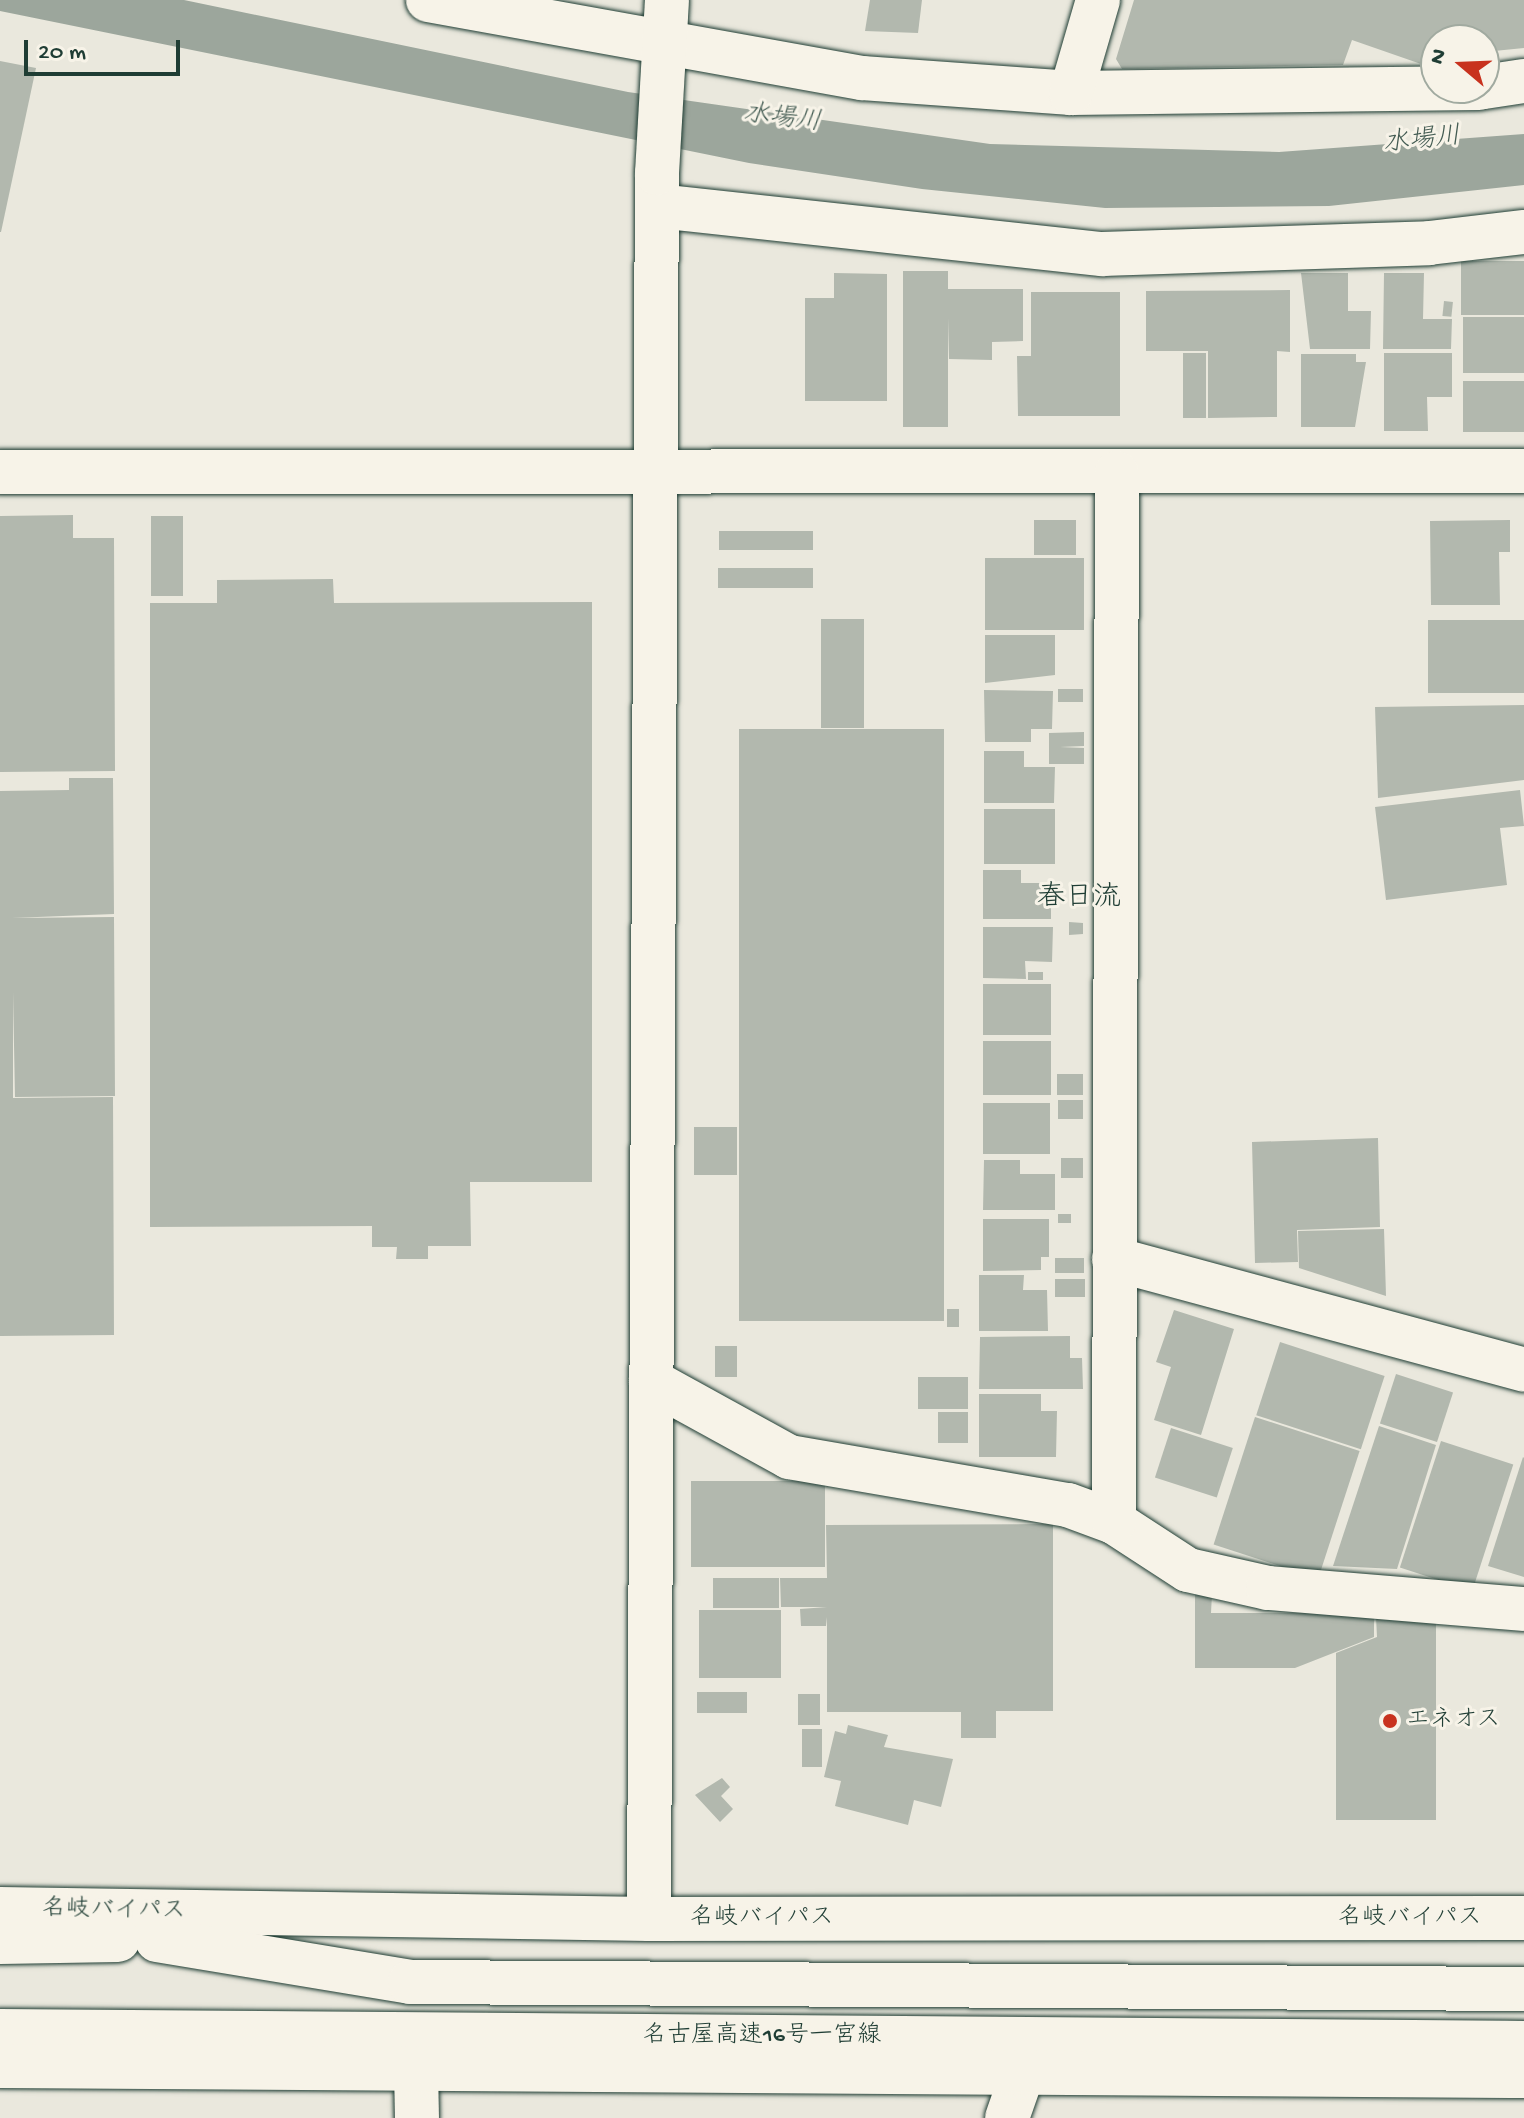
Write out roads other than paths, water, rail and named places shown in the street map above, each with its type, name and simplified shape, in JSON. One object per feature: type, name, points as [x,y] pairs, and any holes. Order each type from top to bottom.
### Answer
[{"type":"main road","points":[[428,0],[660,61],[1071,93],[1420,89]]},
{"type":"main road","points":[[649,1919],[655,476],[660,61],[667,0]]},
{"type":"main road","points":[[1071,93],[1098,0]]},
{"type":"main road","points":[[1500,85],[1524,81]]},
{"type":"main road","points":[[658,189],[1102,254],[1413,244],[1524,232]]},
{"type":"main road","points":[[0,472],[655,476],[1524,471]]},
{"type":"main road","points":[[1114,1522],[1117,473]]},
{"type":"main road","points":[[1114,1259],[1524,1370]]},
{"type":"main road","points":[[651,1381],[789,1457],[1068,1505],[1114,1522],[1188,1570],[1268,1588],[1524,1609]]},
{"type":"main road","name":"名岐バイパス","points":[[0,1909],[649,1919],[1524,1918]]},
{"type":"main road","points":[[0,1942],[1524,1937]]},
{"type":"main road","points":[[157,1940],[410,1982],[1524,1989]]},
{"type":"main road","name":"名古屋高速16号一宮線","points":[[0,2031],[1524,2043]]},
{"type":"main road","points":[[0,2066],[1524,2076]]},
{"type":"main road","points":[[416,2067],[417,2118]]},
{"type":"main road","points":[[1007,2118],[1023,2072]]},
{"type":"water","name":"水場川","points":[[0,0],[184,0],[628,92],[990,144],[1279,152],[1524,134],[1524,185],[1329,206],[1105,208],[922,189],[749,163],[0,11]]},
{"type":"place","name":"エネオス","points":[[1390,1721]]},
{"type":"district","name":"春日流","points":[[1079,899]]}]
